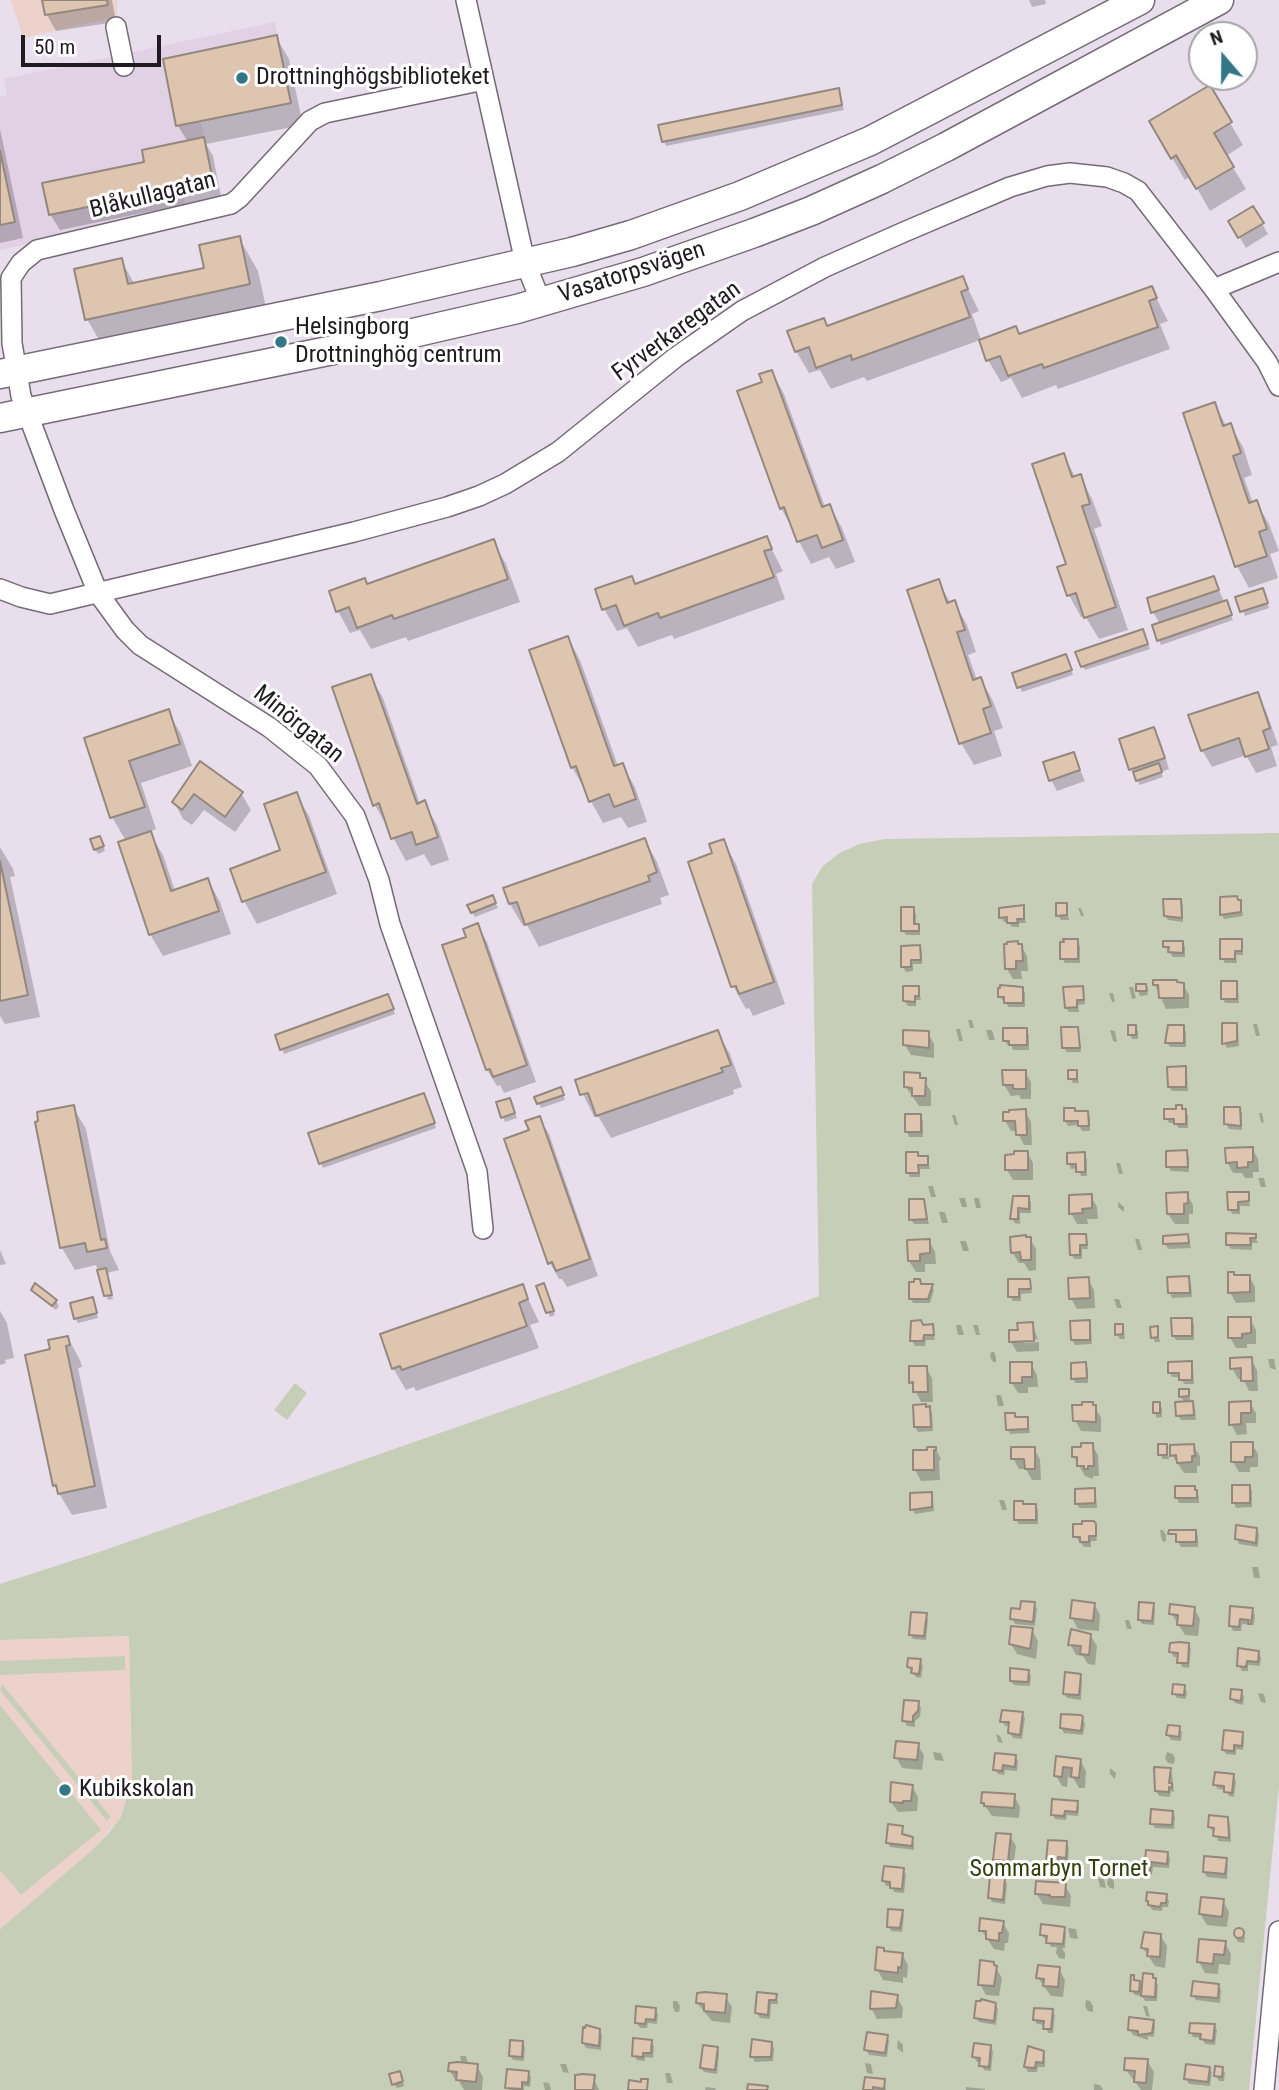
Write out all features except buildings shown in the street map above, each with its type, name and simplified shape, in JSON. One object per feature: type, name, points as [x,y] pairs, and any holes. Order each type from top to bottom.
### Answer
[{"type":"main road","name":"Vasatorpsvägen","points":[[13,394],[223,330],[572,253],[631,235],[797,174],[914,119],[1140,0]]},
{"type":"main road","name":"Vasatorpsvägen","points":[[13,394],[387,339],[541,302],[643,272],[811,211],[946,147],[1219,0]]},
{"type":"street","points":[[466,0],[525,262],[541,302]]},
{"type":"street","points":[[116,27],[124,66]]},
{"type":"street","name":"Blåkullagatan","points":[[13,394],[11,278],[21,263],[37,250],[231,204],[317,117],[341,109],[484,80]]},
{"type":"street","name":"Fyrverkaregatan","points":[[0,589],[50,604],[354,532],[479,496],[505,484],[558,452],[676,358],[742,311],[825,267],[1034,178],[1082,174],[1115,179],[1132,187],[1149,203],[1214,289],[1267,362],[1279,386]]},
{"type":"street","points":[[1214,289],[1279,262]]},
{"type":"street","name":"Minörgatan","points":[[13,394],[98,593],[125,630],[140,645],[269,727],[318,766],[355,816],[477,1172],[483,1229]]},
{"type":"street","points":[[1264,2090],[1279,1931]]},
{"type":"shaded area","points":[[11,0],[117,0],[117,17],[23,38]]},
{"type":"shaded area","points":[[275,22],[291,103],[201,121],[213,181],[182,187],[186,210],[0,250],[0,97],[7,95],[4,79]]},
{"type":"shaded area","name":"Kubikskolan","points":[[129,1636],[132,1780],[121,1817],[91,1852],[0,1929],[0,1640]]},
{"type":"green space","name":"Sommarbyn Tornet","points":[[1279,833],[1279,1786],[1249,2090],[0,2090],[0,1929],[108,1834],[121,1817],[132,1779],[129,1636],[0,1640],[0,1584],[563,1390],[819,1296],[812,884],[822,867],[838,854],[859,844],[885,839]]},
{"type":"green space","points":[[295,1383],[307,1393],[287,1420],[274,1410]]},
{"type":"green space","points":[[125,1656],[125,1670],[0,1675],[0,1661]]},
{"type":"green space","points":[[2,1684],[111,1817],[107,1821],[0,1690]]},
{"type":"green space","points":[[0,1705],[101,1830],[21,1895],[0,1870]]},
{"type":"place","name":"Drottninghögsbiblioteket","points":[[242,78]]},
{"type":"place","name":"Helsingborg Drottninghög centrum","points":[[281,342]]},
{"type":"place","name":"Kubikskolan","points":[[65,1790]]}]
